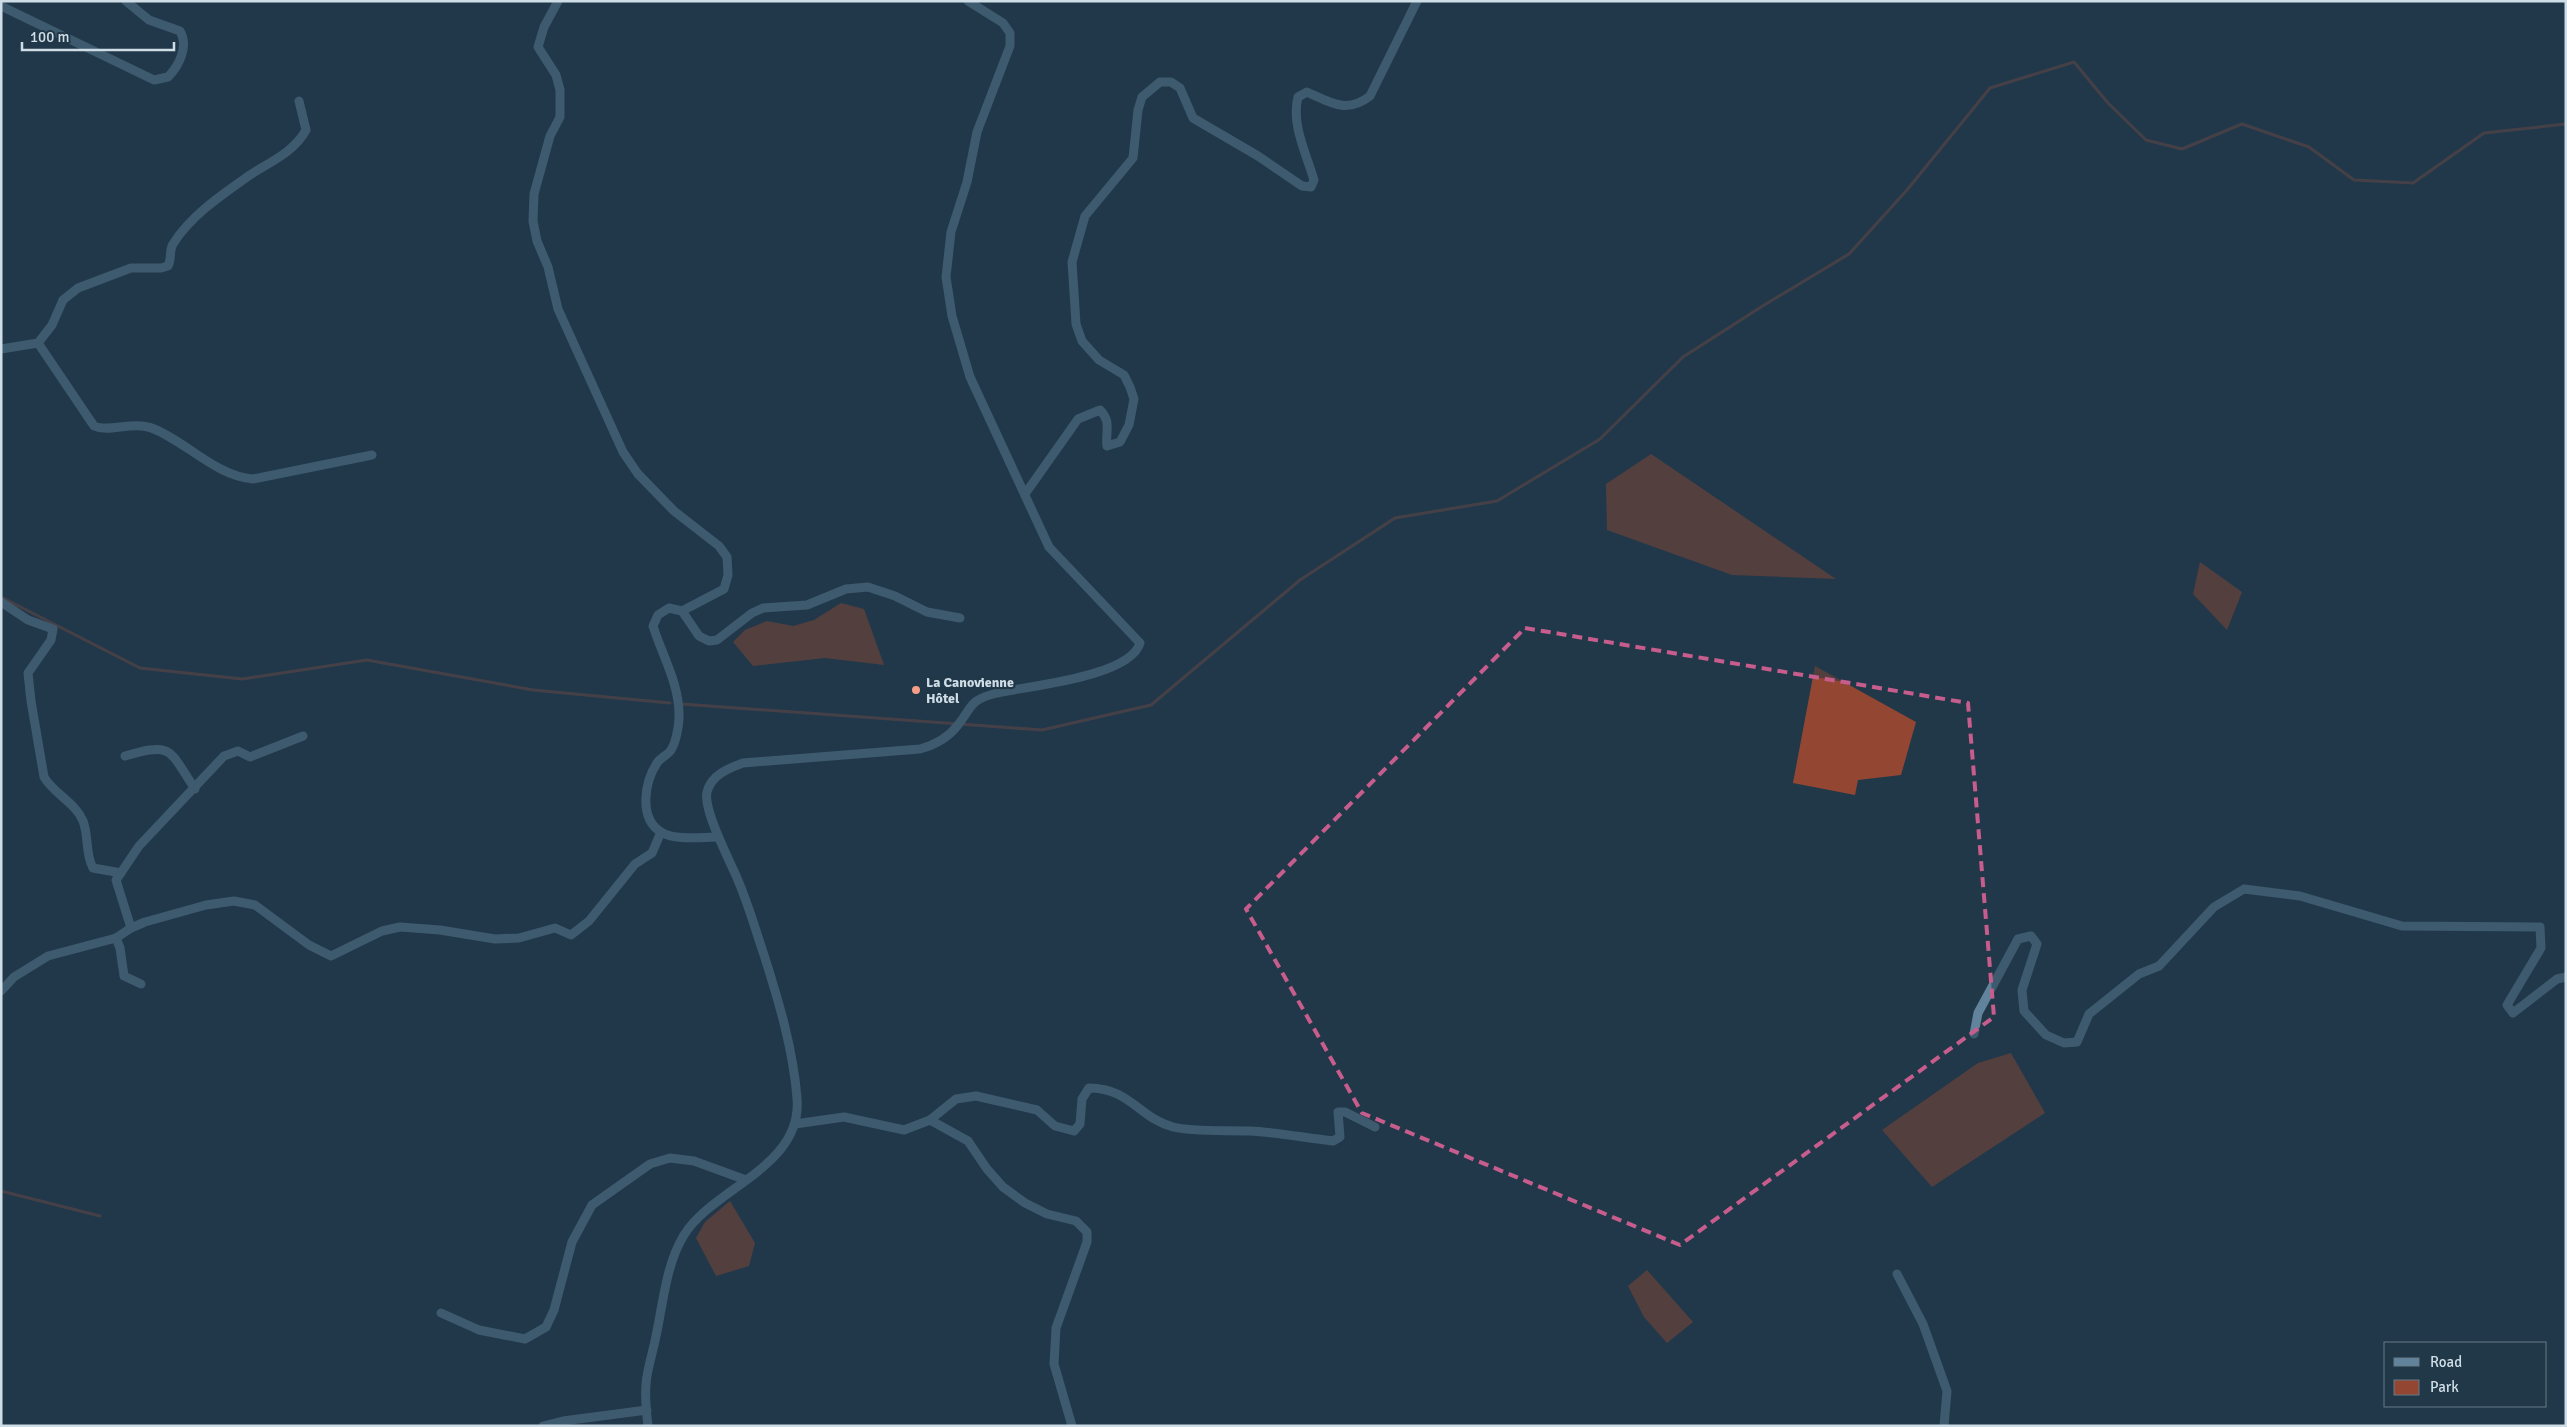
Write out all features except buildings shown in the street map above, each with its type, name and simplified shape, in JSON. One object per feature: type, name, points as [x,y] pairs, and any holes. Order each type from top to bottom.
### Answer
[{"type":"street","points":[[1,6],[154,80],[168,78],[184,51],[182,34],[180,31],[149,20],[126,1]]},
{"type":"street","points":[[558,1],[544,26],[538,48],[556,75],[560,90],[560,117],[550,136],[534,194],[534,228],[537,241],[548,267],[558,309],[623,452],[638,474],[668,505],[719,546],[727,557],[728,575],[724,588],[682,611]]},
{"type":"street","points":[[648,1426],[646,1384],[672,1264],[684,1234],[704,1214],[769,1162],[787,1141],[794,1124],[798,1100],[787,1030],[748,907],[736,875],[718,837],[707,800],[707,791],[718,774],[743,763],[920,749],[937,744],[958,725],[970,705],[982,698],[1077,679],[1125,662],[1138,648],[1140,643],[1049,547],[970,377],[952,316],[946,277],[951,232],[967,182],[977,132],[1010,46],[1010,33],[1003,24],[968,1]]},
{"type":"street","points":[[1025,494],[1078,419],[1100,410],[1106,415],[1109,428],[1105,436],[1107,446],[1120,442],[1129,425],[1134,400],[1124,375],[1099,360],[1082,341],[1076,324],[1072,262],[1086,216],[1133,158],[1138,110],[1142,97],[1160,82],[1171,82],[1180,88],[1193,118],[1258,156],[1302,186],[1311,187],[1314,180],[1295,116],[1298,97],[1306,92],[1349,107],[1360,103],[1370,96],[1417,1]]},
{"type":"street","points":[[1,350],[38,343],[52,325],[63,300],[78,288],[130,268],[161,268],[168,266],[171,260],[171,246],[195,217],[232,188],[280,158],[302,137],[306,130],[299,101]]},
{"type":"street","points":[[38,343],[94,426],[100,428],[133,424],[154,429],[237,478],[253,479],[372,455]]},
{"type":"street","points":[[718,837],[677,836],[661,832],[649,818],[645,798],[651,774],[658,761],[671,750],[679,716],[673,677],[662,655],[653,626],[658,615],[670,608],[682,611],[699,636],[709,641],[717,640],[752,613],[763,608],[807,605],[846,589],[868,587],[895,596],[927,612],[960,618]]},
{"type":"street","points":[[1,602],[28,620],[53,630],[51,640],[28,673],[44,777],[48,784],[73,804],[84,822],[90,862],[94,868],[121,873]]},
{"type":"street","points":[[131,928],[116,880],[139,846],[206,774],[231,752],[238,750],[250,757],[303,736]]},
{"type":"street","points":[[125,756],[152,748],[163,748],[170,752],[195,788]]},
{"type":"street","points":[[1,991],[14,977],[48,956],[116,938],[131,928],[206,905],[234,901],[255,905],[309,945],[331,956],[382,931],[400,927],[440,930],[495,939],[519,938],[555,928],[571,935],[589,921],[635,864],[652,853],[661,832]]},
{"type":"street","points":[[1974,1034],[1978,1014],[2018,939],[2031,936],[2037,944],[2022,990],[2024,1011],[2046,1035],[2064,1043],[2077,1042],[2089,1014],[2139,974],[2159,966],[2214,907],[2244,889],[2300,896],[2402,926],[2540,927],[2541,948],[2507,1005],[2513,1013],[2557,979],[2566,978]]},
{"type":"street","points":[[116,938],[120,948],[124,976],[141,984]]},
{"type":"street","points":[[794,1124],[844,1117],[904,1130],[930,1120],[956,1099],[976,1096],[1037,1110],[1055,1126],[1074,1131],[1080,1124],[1082,1098],[1088,1088],[1102,1088],[1120,1094],[1152,1117],[1173,1127],[1258,1131],[1333,1141],[1340,1137],[1338,1112],[1346,1112],[1375,1127]]},
{"type":"street","points":[[930,1120],[968,1141],[987,1169],[1003,1187],[1025,1203],[1047,1214],[1076,1221],[1087,1232],[1087,1242],[1056,1328],[1054,1364],[1072,1426]]},
{"type":"street","points":[[441,1313],[479,1330],[525,1339],[546,1327],[554,1310],[572,1242],[592,1205],[650,1164],[670,1158],[694,1161],[746,1180]]},
{"type":"street","points":[[1897,1274],[1923,1324],[1947,1391],[1944,1426]]},
{"type":"street","points":[[543,1426],[582,1418],[647,1410]]},
{"type":"highlighted area","points":[[1525,628],[1968,703],[1994,1017],[1680,1245],[1362,1113],[1246,909]]},
{"type":"green space","points":[[1651,454],[1836,579],[1732,575],[1607,530],[1606,484]]},
{"type":"green space","points":[[2200,562],[2242,592],[2227,630],[2193,594]]},
{"type":"green space","points":[[841,603],[864,609],[884,665],[825,658],[753,666],[733,642],[745,630],[767,621],[793,626],[814,620]]},
{"type":"green space","points":[[1815,666],[1916,722],[1901,775],[1858,780],[1855,795],[1793,783]]},
{"type":"green space","points":[[2011,1053],[2045,1113],[1932,1187],[1882,1130],[1978,1063]]},
{"type":"green space","points":[[730,1201],[755,1243],[749,1266],[716,1276],[696,1238],[705,1222]]},
{"type":"green space","points":[[1647,1270],[1693,1322],[1667,1343],[1644,1317],[1628,1286]]},
{"type":"waterway","points":[[681,704],[1042,730],[1151,705],[1300,580],[1395,518],[1497,501],[1600,439],[1683,357],[1849,254],[1907,190],[1990,88],[2074,62],[2108,103],[2146,140],[2182,149],[2242,124],[2309,147],[2354,180],[2413,183],[2484,133],[2566,124]]},
{"type":"waterway","points":[[1,597],[140,668],[242,679],[367,660],[533,690],[670,703]]},
{"type":"waterway","points":[[1,1191],[100,1216]]},
{"type":"place","name":"La Canovienne Hôtel","points":[[916,690]]}]
